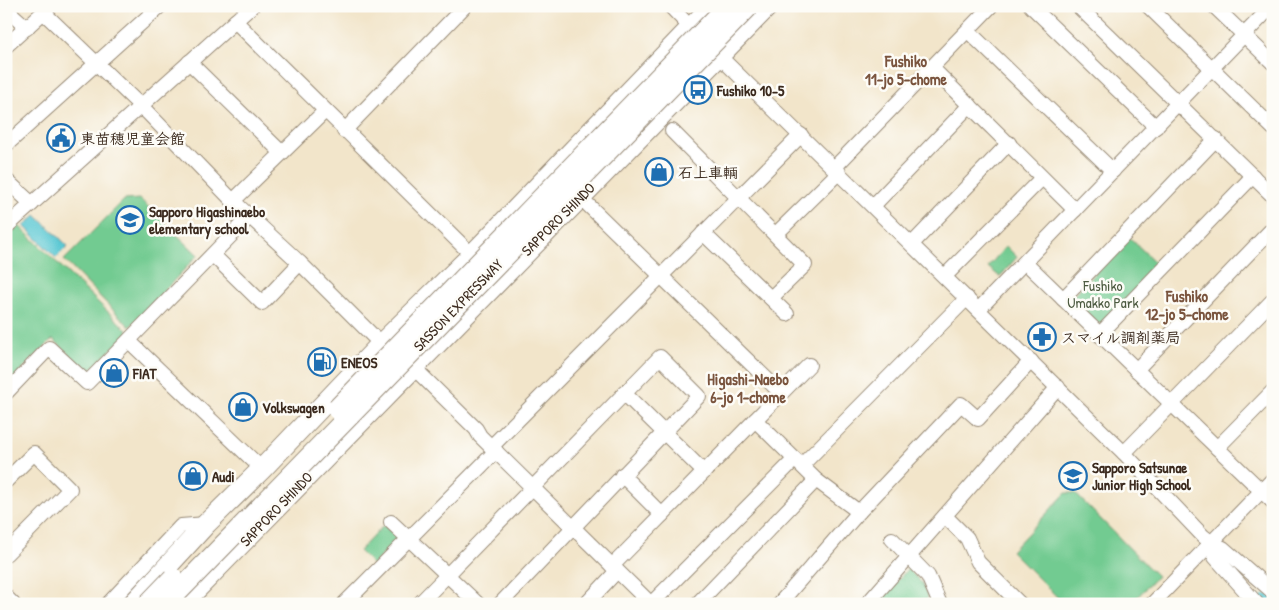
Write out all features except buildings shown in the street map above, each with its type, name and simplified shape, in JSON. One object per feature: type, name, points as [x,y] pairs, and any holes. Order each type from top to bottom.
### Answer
[{"type":"highway","points":[[133,604],[206,524],[262,469],[381,344],[472,255],[712,6]]},
{"type":"highway","name":"SASSON EXPRESSWAY","points":[[148,604],[212,556],[728,6]]},
{"type":"highway","name":"SASSON EXPRESSWAY","points":[[166,604],[748,6]]},
{"type":"highway","name":"SAPPORO SHINDO","points":[[182,604],[212,556],[413,367],[768,6]]},
{"type":"highway","points":[[140,604],[212,556]]},
{"type":"highway","points":[[176,604],[212,556]]},
{"type":"street","points":[[6,145],[160,6]]},
{"type":"street","points":[[6,227],[252,6]]},
{"type":"street","points":[[344,130],[465,6]]},
{"type":"street","points":[[670,6],[1058,387],[1212,543],[1223,548],[1273,592]]},
{"type":"street","points":[[1032,6],[1156,127]]},
{"type":"street","points":[[1078,6],[1273,196]]},
{"type":"street","points":[[1148,6],[1273,128]]},
{"type":"street","points":[[1214,6],[1273,63]]},
{"type":"street","points":[[979,309],[1272,6]]},
{"type":"street","points":[[776,234],[988,7]]},
{"type":"street","points":[[6,9],[27,28]]},
{"type":"street","points":[[6,46],[46,9],[232,201],[300,263],[381,344]]},
{"type":"street","points":[[235,22],[472,255]]},
{"type":"street","points":[[968,30],[1114,171]]},
{"type":"street","points":[[189,62],[282,153]]},
{"type":"street","points":[[932,68],[1009,143],[1041,179],[1075,210]]},
{"type":"street","points":[[873,206],[970,105]]},
{"type":"street","points":[[232,201],[325,111]]},
{"type":"street","points":[[672,131],[805,265],[771,298]]},
{"type":"street","points":[[344,604],[661,274],[801,135]]},
{"type":"street","points":[[1063,299],[1216,139]]},
{"type":"street","points":[[912,244],[1009,143]]},
{"type":"street","points":[[1099,334],[1253,176]]},
{"type":"street","points":[[945,276],[1041,179]]},
{"type":"street","points":[[6,180],[32,204]]},
{"type":"street","points":[[580,197],[661,274],[780,393]]},
{"type":"street","points":[[6,393],[49,348],[87,384],[249,217]]},
{"type":"street","points":[[1136,370],[1273,228]]},
{"type":"street","points":[[703,233],[787,314]]},
{"type":"street","points":[[213,255],[262,303],[300,263]]},
{"type":"street","points":[[1025,262],[1273,502]]},
{"type":"street","points":[[413,367],[645,602],[799,462],[967,298]]},
{"type":"street","points":[[1124,453],[1272,301]]},
{"type":"street","points":[[129,341],[262,469]]},
{"type":"street","points":[[418,604],[660,357],[699,396],[500,604]]},
{"type":"street","points":[[779,604],[858,512],[961,404],[978,419],[1031,361]]},
{"type":"street","points":[[586,604],[662,515],[808,365]]},
{"type":"street","points":[[867,604],[1058,387]]},
{"type":"street","points":[[1216,448],[1273,391]]},
{"type":"street","points":[[624,393],[704,472]]},
{"type":"street","points":[[755,420],[816,480],[858,512]]},
{"type":"street","points":[[6,481],[34,453],[70,489],[6,554]]},
{"type":"street","points":[[622,476],[662,515]]},
{"type":"street","points":[[1157,602],[1273,479]]},
{"type":"street","points":[[697,604],[816,480]]},
{"type":"street","points":[[945,516],[967,538],[978,562],[1020,604]]},
{"type":"street","points":[[391,522],[478,604]]},
{"type":"street","points":[[108,604],[181,526],[206,524]]},
{"type":"street","points":[[892,539],[928,576],[940,604]]},
{"type":"street","points":[[1212,543],[1215,557],[1257,604]]},
{"type":"street","points":[[191,604],[212,556]]},
{"type":"street","points":[[6,597],[13,604]]},
{"type":"green space","points":[[140,199],[198,255],[130,327],[64,260],[124,200]]},
{"type":"green space","points":[[19,226],[129,332],[88,372],[53,339],[6,386],[6,237]]},
{"type":"green space","name":"Fushiko Umakko Park","points":[[1129,237],[1159,266],[1102,323],[1098,324],[1073,300],[1073,296]]},
{"type":"green space","points":[[1006,246],[1017,257],[1000,277],[988,267]]},
{"type":"green space","points":[[1066,493],[1075,493],[1157,576],[1131,604],[1064,604],[1011,551]]},
{"type":"green space","points":[[384,525],[397,537],[397,540],[373,565],[359,551]]},
{"type":"green space","points":[[908,569],[922,583],[928,598],[923,604],[881,604],[878,601]]},
{"type":"water","points":[[36,215],[68,246],[56,258],[24,226]]},
{"type":"place","name":"Fushiko 10-5","points":[[698,90]]},
{"type":"place","name":"東苗穂児童会館","points":[[61,138]]},
{"type":"place","name":"石上車輌","points":[[659,172]]},
{"type":"place","name":"Sapporo Higashinaebo elementary school","points":[[130,220]]},
{"type":"place","name":"スマイル調剤薬局","points":[[1042,337]]},
{"type":"place","name":"ENEOS","points":[[322,362]]},
{"type":"place","name":"FIAT","points":[[114,373]]},
{"type":"place","name":"Volkswagen","points":[[243,407]]},
{"type":"place","name":"Audi","points":[[193,476]]},
{"type":"place","name":"Sapporo Satsunae Junior High School","points":[[1073,476]]},
{"type":"district","name":"Fushiko 11-jo 5-chome","points":[[906,70]]},
{"type":"district","name":"Fushiko 12-jo 5-chome","points":[[1187,305]]},
{"type":"district","name":"Higashi-Naebo 6-jo 1-chome","points":[[748,388]]}]
